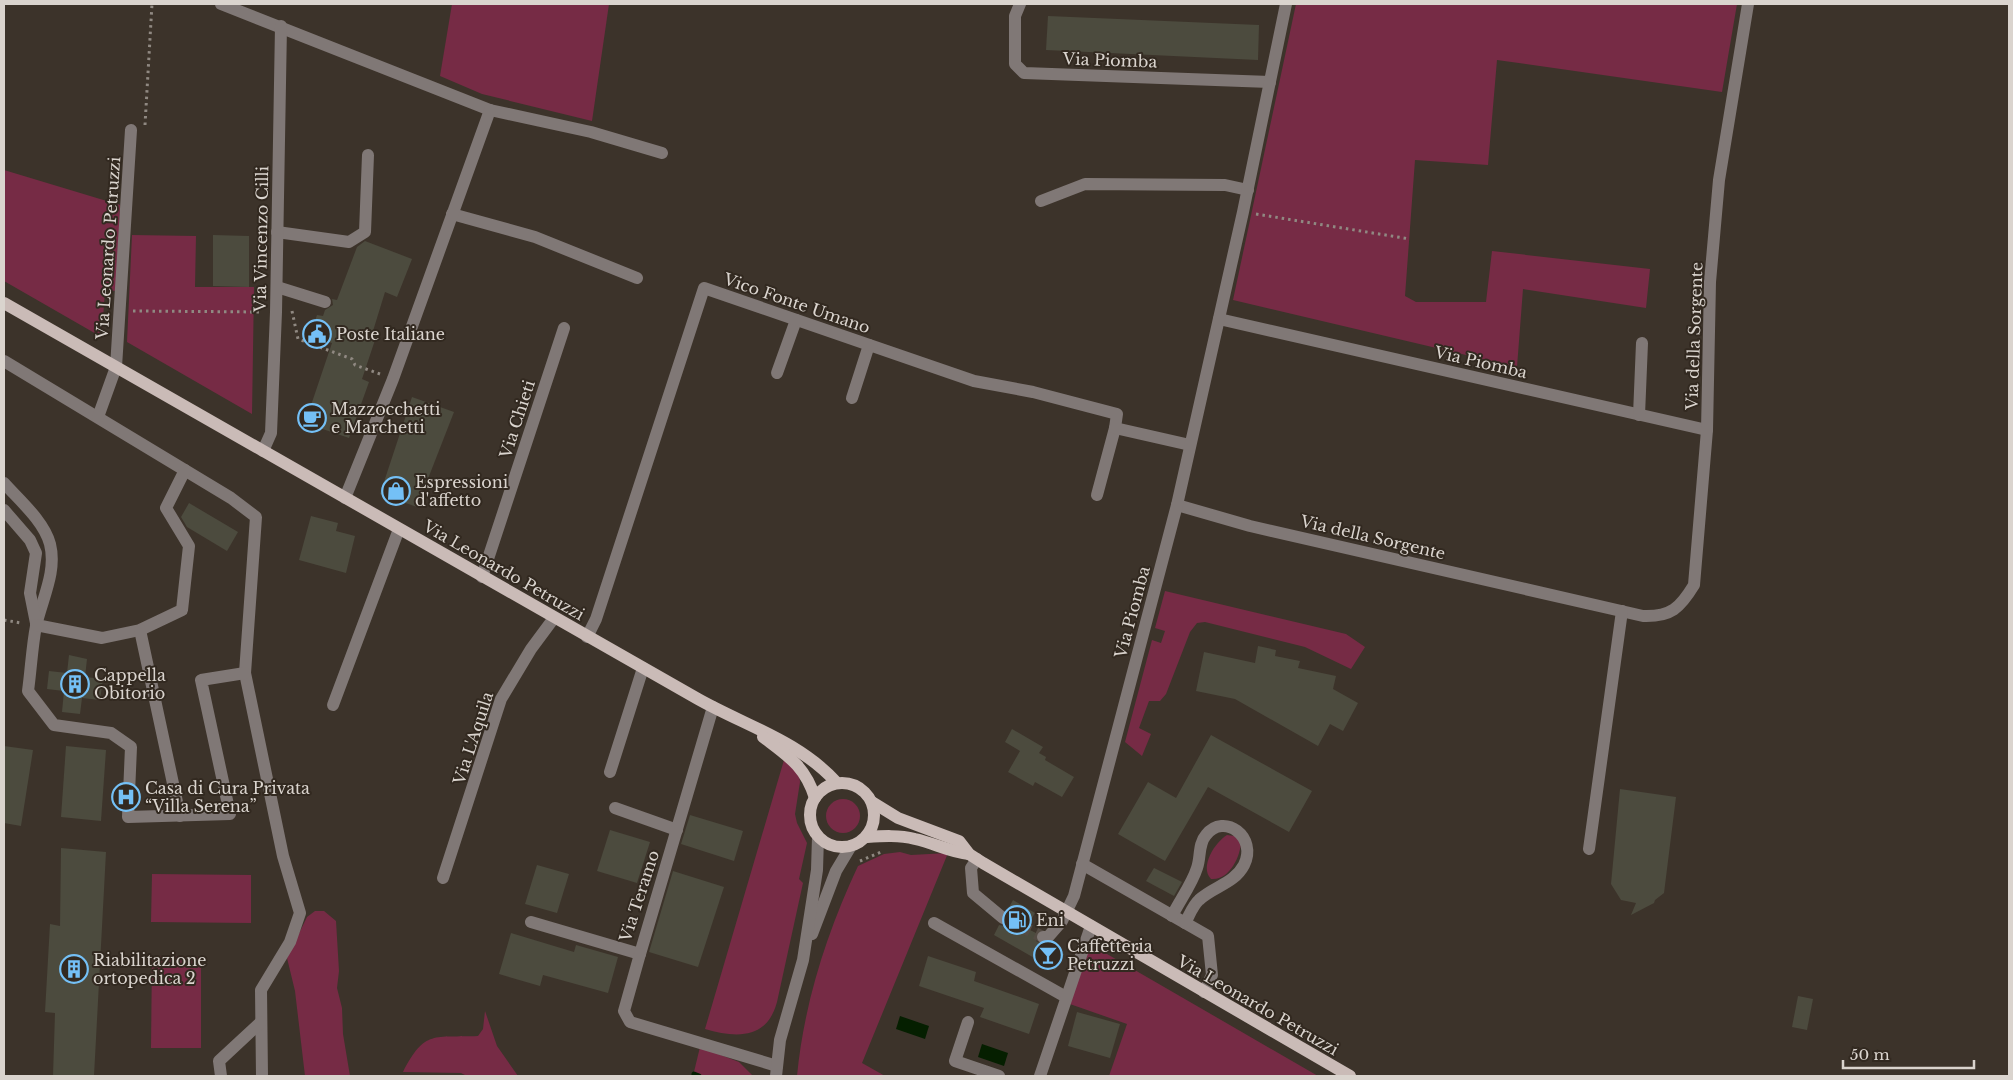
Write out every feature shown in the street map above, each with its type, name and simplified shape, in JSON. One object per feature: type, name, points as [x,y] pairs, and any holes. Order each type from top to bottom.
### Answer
[{"type":"main road","name":"Via Leonardo Petruzzi","points":[[4,303],[713,708],[794,747],[823,768],[837,783]]},
{"type":"main road","name":"Via Leonardo Petruzzi","points":[[747,724],[800,766],[807,778],[814,798]]},
{"type":"main road","points":[[837,783],[858,786],[872,802],[874,820],[867,836],[851,846],[834,847],[818,837],[810,822],[811,806],[814,798],[828,786],[837,783]]},
{"type":"main road","name":"Via Leonardo Petruzzi","points":[[872,802],[898,818],[959,841],[973,856],[1350,1076]]},
{"type":"main road","name":"Via Leonardo Petruzzi","points":[[867,836],[904,837],[935,844],[953,853],[973,856]]},
{"type":"street","points":[[221,4],[281,26],[490,110],[591,132],[662,153]]},
{"type":"street","name":"Via Piomba","points":[[1020,4],[1015,16],[1015,64],[1024,73],[1270,82]]},
{"type":"street","name":"Via Piomba","points":[[1043,937],[1048,937],[1067,912],[1074,896],[1177,505],[1248,190],[1286,4]]},
{"type":"street","name":"Via della Sorgente","points":[[1177,505],[1250,526],[1643,616],[1662,616],[1682,604],[1694,585],[1707,430],[1710,282],[1719,180],[1748,4]]},
{"type":"street","name":"Via Vincenzo Cilli","points":[[263,451],[271,433],[276,312],[282,289],[277,232],[281,26]]},
{"type":"street","points":[[345,498],[393,379],[490,110]]},
{"type":"street","name":"Via Leonardo Petruzzi","points":[[116,367],[131,130]]},
{"type":"street","points":[[277,232],[349,242],[364,232],[368,155]]},
{"type":"street","points":[[1042,201],[1085,184],[1225,185],[1248,190]]},
{"type":"street","points":[[452,214],[535,237],[637,278]]},
{"type":"street","name":"Vico Fonte Umano","points":[[587,637],[596,619],[704,288],[974,381],[1033,392],[1117,414],[1115,428]]},
{"type":"street","points":[[282,289],[325,302]]},
{"type":"street","name":"Via Piomba","points":[[1219,319],[1707,430]]},
{"type":"street","points":[[777,373],[796,320]]},
{"type":"street","name":"Via Chieti","points":[[482,577],[564,328]]},
{"type":"street","points":[[1640,415],[1642,343]]},
{"type":"street","points":[[852,398],[869,345]]},
{"type":"street","points":[[4,361],[231,498],[256,517],[245,673],[283,856],[300,913],[290,942],[261,990],[262,1076]]},
{"type":"street","points":[[98,417],[116,367]]},
{"type":"street","points":[[1097,495],[1115,428],[1190,445]]},
{"type":"street","points":[[36,625],[102,638],[140,630],[182,610],[189,546],[166,508],[185,470]]},
{"type":"street","points":[[4,483],[40,524],[50,542],[52,560],[47,592],[36,625],[28,691],[54,725],[111,733],[131,747],[128,816],[230,814],[201,680],[245,673]]},
{"type":"street","points":[[4,510],[30,540],[36,553],[30,593],[36,625]]},
{"type":"street","points":[[333,705],[399,529]]},
{"type":"street","points":[[1589,849],[1622,611]]},
{"type":"street","name":"Via L'Aquila","points":[[443,878],[501,700],[530,649],[554,618]]},
{"type":"street","points":[[140,630],[180,816]]},
{"type":"street","points":[[610,772],[643,668]]},
{"type":"street","name":"Via Teramo","points":[[531,922],[640,954],[713,708]]},
{"type":"street","points":[[615,808],[677,830]]},
{"type":"street","points":[[1172,916],[1197,870],[1201,844],[1206,834],[1222,826],[1235,828],[1248,845],[1245,862],[1230,882],[1199,900],[1185,923]]},
{"type":"street","points":[[803,960],[817,870],[818,837]]},
{"type":"street","points":[[640,954],[624,1011],[630,1022],[693,1040],[776,1071],[780,1040],[803,960],[836,871],[851,846]]},
{"type":"street","points":[[973,856],[971,868],[973,893],[1003,918]]},
{"type":"street","points":[[1082,864],[1208,936],[1212,976],[1204,992]]},
{"type":"street","points":[[934,923],[1066,997]]},
{"type":"street","points":[[1040,1076],[1091,926]]},
{"type":"street","points":[[221,1076],[220,1061],[261,1022]]},
{"type":"street","points":[[968,1022],[955,1061],[998,1076]]},
{"type":"path","points":[[131,130],[145,130],[152,4]]},
{"type":"path","points":[[1243,212],[1410,239]]},
{"type":"path","points":[[282,289],[298,339],[352,359],[355,365],[379,374]]},
{"type":"path","points":[[120,311],[276,312]]},
{"type":"path","points":[[853,866],[867,857],[890,850]]},
{"type":"shaded area","points":[[452,4],[609,4],[592,121],[482,94],[440,76]]},
{"type":"shaded area","points":[[1296,4],[1737,4],[1722,92],[1497,60],[1488,165],[1415,160],[1405,296],[1416,302],[1486,302],[1492,251],[1650,269],[1646,308],[1523,289],[1517,367],[1233,300]]},
{"type":"shaded area","points":[[4,170],[120,205],[117,291],[105,290],[102,333],[98,335],[4,281]]},
{"type":"shaded area","points":[[132,235],[196,236],[195,287],[254,287],[252,414],[127,342]]},
{"type":"shaded area","points":[[1165,591],[1346,634],[1365,647],[1351,669],[1305,647],[1205,622],[1197,623],[1190,632],[1166,694],[1160,701],[1149,701],[1139,728],[1151,734],[1142,756],[1125,742],[1152,640],[1161,643],[1165,631],[1155,628]]},
{"type":"shaded area","points":[[784,760],[799,774],[800,782],[795,814],[797,823],[807,843],[799,879],[803,883],[777,1002],[766,1024],[758,1030],[749,1033],[728,1034],[705,1029]]},
{"type":"shaded area","points":[[843,799],[855,804],[860,816],[855,828],[843,833],[831,828],[826,816],[831,804]]},
{"type":"shaded area","points":[[1227,835],[1234,836],[1241,841],[1239,854],[1228,872],[1217,879],[1211,879],[1207,868],[1210,855],[1222,838]]},
{"type":"shaded area","points":[[900,852],[911,855],[948,853],[862,1063],[885,1076],[797,1076],[805,1022],[818,968],[836,916],[858,866],[884,854]]},
{"type":"shaded area","points":[[152,874],[251,875],[251,923],[151,922]]},
{"type":"shaded area","points":[[315,911],[324,911],[336,921],[339,971],[337,988],[342,1008],[343,1034],[350,1076],[305,1076],[295,991],[287,958],[307,917]]},
{"type":"shaded area","points":[[1088,943],[1318,1076],[1109,1076],[1127,1024],[1067,1003]]},
{"type":"shaded area","points":[[152,956],[201,957],[201,1048],[151,1048]]},
{"type":"shaded area","points":[[485,1011],[497,1046],[518,1076],[467,1076],[461,1073],[403,1072],[411,1058],[425,1042],[441,1037],[478,1036],[483,1029]]},
{"type":"shaded area","points":[[900,1016],[929,1026],[925,1039],[896,1029]]},
{"type":"shaded area","points":[[982,1044],[1008,1053],[1004,1066],[978,1057]]},
{"type":"shaded area","points":[[700,1047],[739,1062],[753,1076],[693,1076]]},
{"type":"building","points":[[1048,16],[1259,25],[1258,60],[1046,50]]},
{"type":"building","points":[[213,235],[249,236],[249,287],[213,286]]},
{"type":"building","points":[[365,241],[412,259],[397,297],[385,292],[373,331],[377,334],[362,379],[369,382],[349,438],[305,423],[332,343],[310,336],[317,315],[323,316],[325,310],[333,305],[332,299],[337,300],[357,247]]},
{"type":"building","points":[[412,397],[454,412],[417,507],[380,494]]},
{"type":"building","points":[[189,503],[238,532],[227,551],[187,527],[181,517]]},
{"type":"building","points":[[311,516],[338,523],[336,531],[355,536],[346,573],[299,560]]},
{"type":"building","points":[[1258,646],[1276,650],[1275,656],[1300,661],[1298,668],[1336,676],[1333,689],[1358,703],[1343,731],[1330,724],[1318,746],[1235,699],[1196,691],[1204,652],[1255,663]]},
{"type":"building","name":"Cappella Obitorio","points":[[69,655],[87,659],[85,677],[103,679],[100,700],[82,698],[80,714],[62,712],[64,691],[47,689],[49,671],[67,673]]},
{"type":"building","points":[[1012,729],[1043,747],[1039,753],[1046,757],[1045,760],[1074,777],[1062,797],[1035,782],[1033,786],[1008,772],[1020,751],[1005,742]]},
{"type":"building","points":[[1211,735],[1312,791],[1289,832],[1208,787],[1165,861],[1118,834],[1148,782],[1176,798]]},
{"type":"building","points":[[4,746],[33,750],[21,826],[4,823]]},
{"type":"building","points":[[66,746],[106,750],[101,821],[61,817]]},
{"type":"building","points":[[1620,789],[1676,797],[1664,893],[1654,903],[1631,915],[1636,903],[1621,900],[1611,884]]},
{"type":"building","points":[[690,815],[743,831],[734,861],[681,844]]},
{"type":"building","points":[[610,830],[650,842],[637,883],[597,871]]},
{"type":"building","name":"Riabilitazione ortopedica 2","points":[[61,848],[106,852],[94,1076],[53,1076],[55,1013],[45,1012],[50,924],[60,926]]},
{"type":"building","points":[[537,865],[569,874],[557,913],[525,904]]},
{"type":"building","points":[[1154,868],[1182,882],[1174,896],[1146,881]]},
{"type":"building","points":[[673,871],[724,887],[698,967],[649,952]]},
{"type":"building","points":[[1013,900],[1035,913],[1026,928],[1036,933],[1036,941],[1064,954],[1055,970],[994,935],[999,925],[1005,926],[1010,923],[1011,916],[1007,911]]},
{"type":"building","points":[[511,933],[574,952],[576,945],[618,957],[608,993],[543,975],[540,986],[499,974]]},
{"type":"building","points":[[928,956],[976,972],[974,981],[1039,1004],[1029,1034],[980,1017],[984,1008],[919,986]]},
{"type":"building","points":[[1798,996],[1813,999],[1807,1030],[1792,1027]]},
{"type":"building","points":[[1077,1012],[1120,1024],[1110,1058],[1068,1046]]},
{"type":"waterway","points":[[694,1074],[699,1076]]},
{"type":"tunnel","points":[[1003,918],[1043,937]]},
{"type":"place","name":"Poste Italiane","points":[[317,334]]},
{"type":"place","name":"Mazzocchetti e Marchetti","points":[[312,418]]},
{"type":"place","name":"Espressioni d'affetto","points":[[396,491]]},
{"type":"place","name":"Cappella Obitorio","points":[[75,684]]},
{"type":"place","name":"Casa di Cura Privata “Villa Serena”","points":[[126,797]]},
{"type":"place","name":"Eni","points":[[1017,920]]},
{"type":"place","name":"Caffetteria Petruzzi","points":[[1048,955]]},
{"type":"place","name":"Riabilitazione ortopedica 2","points":[[74,969]]}]
